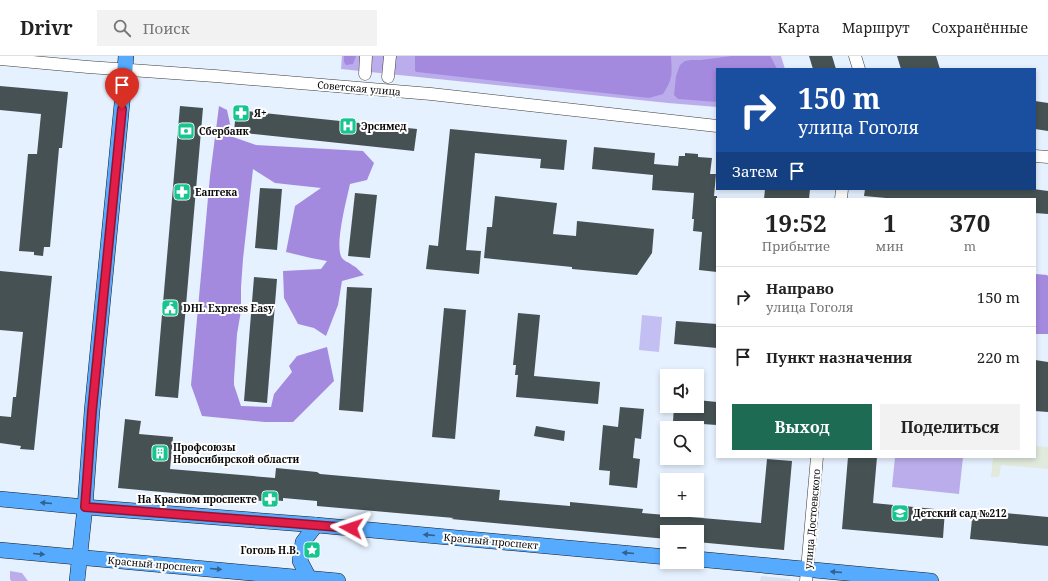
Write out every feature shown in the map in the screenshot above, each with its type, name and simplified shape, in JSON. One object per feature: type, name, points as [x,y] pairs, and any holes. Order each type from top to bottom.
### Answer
[{"type":"main road","points":[[77,581],[126,63]]},
{"type":"main road","name":"Красный проспект","points":[[0,498],[85,507],[316,525],[660,556]]},
{"type":"main road","points":[[309,578],[300,561],[302,542],[316,525]]},
{"type":"main road","name":"Красный проспект","points":[[0,550],[338,581]]},
{"type":"main road","points":[[704,560],[807,575],[931,581]]},
{"type":"street","points":[[365,74],[366,56]]},
{"type":"street","points":[[388,76],[390,56]]},
{"type":"street","points":[[855,56],[859,68]]},
{"type":"street","name":"Советская улица","points":[[0,59],[88,67],[126,63],[215,76],[431,94],[716,126]]},
{"type":"street","points":[[1036,156],[1048,157]]},
{"type":"street","name":"улица Достоевского","points":[[807,575],[817,458]]},
{"type":"shaded area","points":[[342,56],[781,56],[785,68],[716,68],[716,107],[341,69]]},
{"type":"shaded area","points":[[344,56],[356,56],[353,64],[346,65],[344,62]]},
{"type":"shaded area","points":[[415,56],[671,56],[672,72],[669,84],[663,94],[649,98],[417,72],[415,71]]},
{"type":"shaded area","points":[[732,56],[770,56],[776,68],[716,68],[716,102],[678,99],[674,95],[676,76],[680,65],[685,61]]},
{"type":"shaded area","points":[[219,106],[227,110],[233,137],[256,145],[363,151],[374,163],[367,180],[350,184],[339,244],[342,258],[364,275],[342,281],[338,305],[326,336],[314,328],[298,324],[284,298],[283,271],[321,269],[327,261],[286,252],[295,206],[321,188],[275,183],[253,169],[243,259],[241,311],[237,334],[234,385],[241,406],[271,407],[274,394],[292,372],[289,366],[297,356],[327,347],[334,381],[293,422],[265,422],[202,416],[191,385],[210,176]]},
{"type":"shaded area","points":[[1036,274],[1048,276],[1048,334],[1036,334]]},
{"type":"shaded area","points":[[642,315],[662,317],[659,352],[639,350]]},
{"type":"shaded area","points":[[1036,446],[1048,447],[1048,469],[1001,465],[999,477],[991,477],[993,458],[1036,458]]},
{"type":"shaded area","points":[[895,458],[963,458],[959,494],[892,487]]},
{"type":"shaded area","points":[[10,571],[22,573],[28,581],[11,581]]},
{"type":"shaded area","points":[[761,576],[790,579],[791,581],[760,581]]},
{"type":"building","points":[[809,56],[832,56],[836,68],[813,68]]},
{"type":"building","points":[[897,56],[936,56],[940,68],[901,68]]},
{"type":"building","points":[[0,86],[68,92],[62,148],[59,148],[50,247],[44,247],[43,256],[34,255],[34,252],[19,251],[28,154],[37,154],[41,114],[0,110]]},
{"type":"building","points":[[1036,101],[1048,103],[1048,131],[1036,129]]},
{"type":"building","points":[[180,106],[203,108],[178,398],[155,396]]},
{"type":"building","points":[[236,110],[417,129],[414,151],[234,132]]},
{"type":"building","points":[[450,129],[567,140],[564,170],[540,168],[541,159],[475,153],[466,250],[481,251],[479,274],[426,269],[429,245],[438,246]]},
{"type":"building","points":[[594,147],[655,153],[654,164],[678,166],[679,156],[685,156],[685,153],[698,154],[698,157],[712,158],[710,174],[716,174],[714,196],[717,196],[716,272],[699,270],[702,232],[693,231],[694,219],[692,219],[694,193],[652,190],[653,175],[592,169]]},
{"type":"building","points":[[260,188],[282,189],[277,250],[255,248]]},
{"type":"building","points":[[1036,189],[1048,191],[1048,214],[1036,213],[1036,198],[886,198],[864,196],[865,190]]},
{"type":"building","points":[[765,190],[810,190],[809,198],[764,198]]},
{"type":"building","points":[[355,193],[377,195],[370,258],[348,256]]},
{"type":"building","points":[[495,196],[557,203],[553,234],[576,236],[577,221],[654,229],[652,253],[637,275],[572,269],[572,267],[484,258],[487,227],[492,227]]},
{"type":"building","points":[[0,271],[52,276],[34,450],[20,449],[21,446],[0,443],[0,416],[11,417],[13,397],[16,397],[23,332],[0,330]]},
{"type":"building","points":[[254,277],[277,279],[267,403],[244,401]]},
{"type":"building","points":[[347,287],[372,288],[363,412],[339,410]]},
{"type":"building","points":[[444,308],[466,310],[455,439],[432,437]]},
{"type":"building","points":[[518,313],[540,315],[534,376],[600,382],[598,404],[516,397],[518,375],[515,375],[516,365],[513,365]]},
{"type":"building","points":[[676,321],[716,324],[716,348],[674,344]]},
{"type":"building","points":[[1036,360],[1048,362],[1048,412],[1036,411]]},
{"type":"building","points":[[704,401],[716,402],[716,425],[704,424],[704,421],[673,421],[674,413],[704,413]]},
{"type":"building","points":[[620,407],[644,409],[641,439],[635,438],[633,458],[640,459],[637,488],[609,485],[610,471],[599,470],[603,425],[618,427]]},
{"type":"building","points":[[125,419],[141,421],[139,434],[173,437],[170,469],[275,478],[276,468],[317,472],[320,474],[500,490],[499,500],[570,506],[570,502],[643,509],[642,513],[660,515],[660,517],[690,517],[761,523],[767,459],[792,461],[784,550],[704,543],[704,525],[660,525],[660,538],[317,506],[317,501],[283,498],[283,501],[273,500],[273,502],[118,488]]},
{"type":"building","points":[[536,426],[565,431],[564,441],[534,436]]},
{"type":"building","points":[[848,458],[877,458],[873,503],[945,510],[943,538],[842,529]]},
{"type":"building","points":[[973,510],[1048,517],[1048,546],[970,539]]},
{"type":"place","name":"Я+","points":[[241,113]]},
{"type":"place","name":"Эрсимед","points":[[348,126]]},
{"type":"place","name":"Сбербанк","points":[[186,131]]},
{"type":"place","name":"Еаптека","points":[[182,192]]},
{"type":"place","name":"DHL Express Easy","points":[[170,308]]},
{"type":"place","name":"Профсоюзы Новосибирской области","points":[[160,453]]},
{"type":"place","name":"На Красном проспекте","points":[[270,499]]},
{"type":"place","name":"Детский сад №212","points":[[900,513]]},
{"type":"place","name":"Гоголь Н.В.","points":[[312,550]]},
{"type":"route","points":[[122,109],[104,275],[85,507],[351,528]]}]
